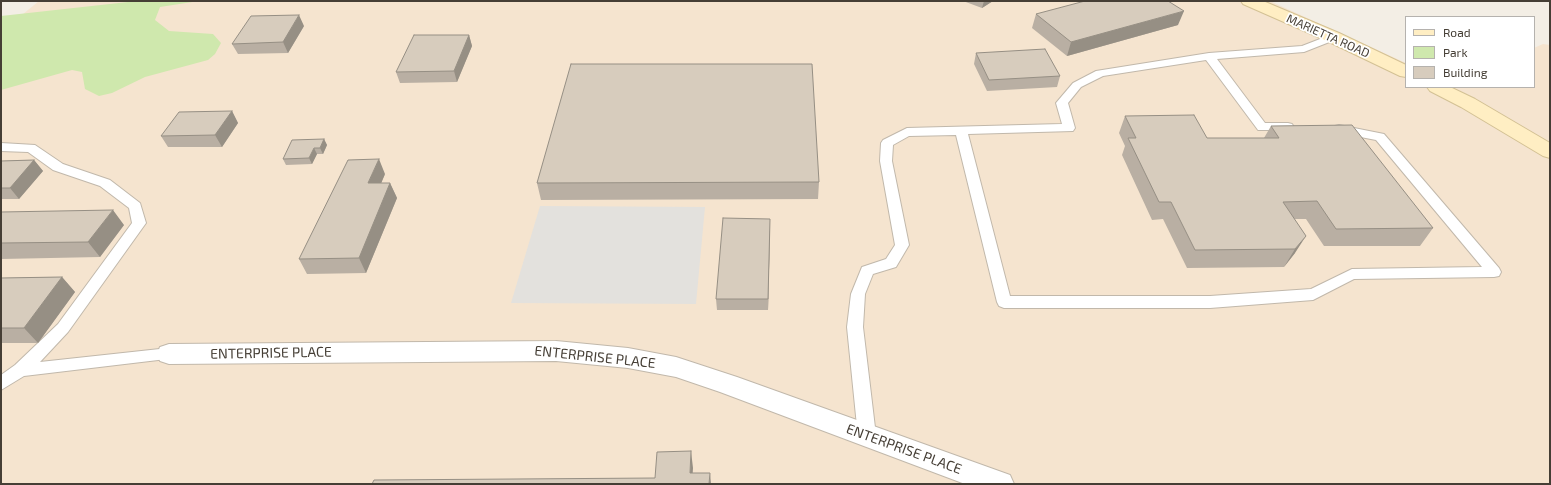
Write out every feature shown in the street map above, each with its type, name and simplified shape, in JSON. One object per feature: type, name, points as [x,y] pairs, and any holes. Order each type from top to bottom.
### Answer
[{"type":"street","name":"MARIETTA ROAD","points":[[1249,1],[1333,37],[1405,72]]},
{"type":"street","points":[[1438,88],[1468,103],[1550,152]]},
{"type":"street","name":"ENTERPRISE PLACE","points":[[169,354],[556,351],[628,358],[676,367],[728,384],[1000,484]]},
{"type":"lane","points":[[867,436],[854,326],[858,294],[868,271],[891,263],[902,245],[886,161],[887,143],[907,132],[1069,128],[1062,103],[1077,85],[1100,73],[1209,56],[1304,49],[1333,37]]},
{"type":"lane","points":[[1209,56],[1262,127],[1299,127]]},
{"type":"lane","points":[[962,131],[1004,302],[1210,302],[1313,294],[1352,274],[1494,272],[1380,137],[1329,127]]},
{"type":"lane","points":[[1,147],[31,148],[58,167],[105,183],[135,206],[139,223],[63,328],[20,370],[1,383]]},
{"type":"lane","points":[[20,370],[169,354]]},
{"type":"shaded area","points":[[39,1],[1270,1],[1405,63],[1405,88],[1535,88],[1535,48],[1543,44],[1550,45],[1550,484],[1,484],[1,32]]},
{"type":"shaded area","points":[[540,206],[705,207],[696,304],[511,303]]},
{"type":"green space","points":[[137,1],[199,1],[160,7],[155,20],[169,31],[213,34],[221,43],[215,54],[208,60],[145,77],[112,93],[99,96],[85,89],[82,72],[72,70],[1,90],[1,16]]},
{"type":"building","points":[[1085,1],[1168,1],[1184,11],[1071,42],[1036,14]]},
{"type":"building","points":[[299,15],[283,42],[232,44],[251,16]]},
{"type":"building","points":[[414,35],[469,35],[454,71],[396,72]]},
{"type":"building","points":[[1045,49],[1060,76],[989,80],[976,53]]},
{"type":"building","points":[[571,64],[812,64],[819,182],[537,183]]},
{"type":"building","points":[[232,111],[215,135],[161,136],[179,112]]},
{"type":"building","points":[[1194,115],[1207,138],[1279,138],[1271,126],[1352,125],[1433,228],[1336,229],[1317,201],[1283,202],[1306,236],[1295,249],[1195,250],[1171,202],[1159,202],[1128,138],[1136,138],[1125,116]]},
{"type":"building","points":[[324,139],[320,148],[314,148],[309,158],[283,159],[292,140]]},
{"type":"building","points":[[379,159],[368,183],[390,183],[359,258],[299,259],[348,160]]},
{"type":"building","points":[[34,160],[10,188],[1,188],[1,161]]},
{"type":"building","points":[[113,210],[88,242],[1,243],[1,212]]},
{"type":"building","points":[[723,218],[770,219],[768,299],[716,299]]},
{"type":"building","points":[[62,277],[24,328],[1,328],[1,278]]},
{"type":"building","points":[[691,451],[690,473],[710,473],[709,484],[372,484],[374,480],[655,478],[657,452]]}]
